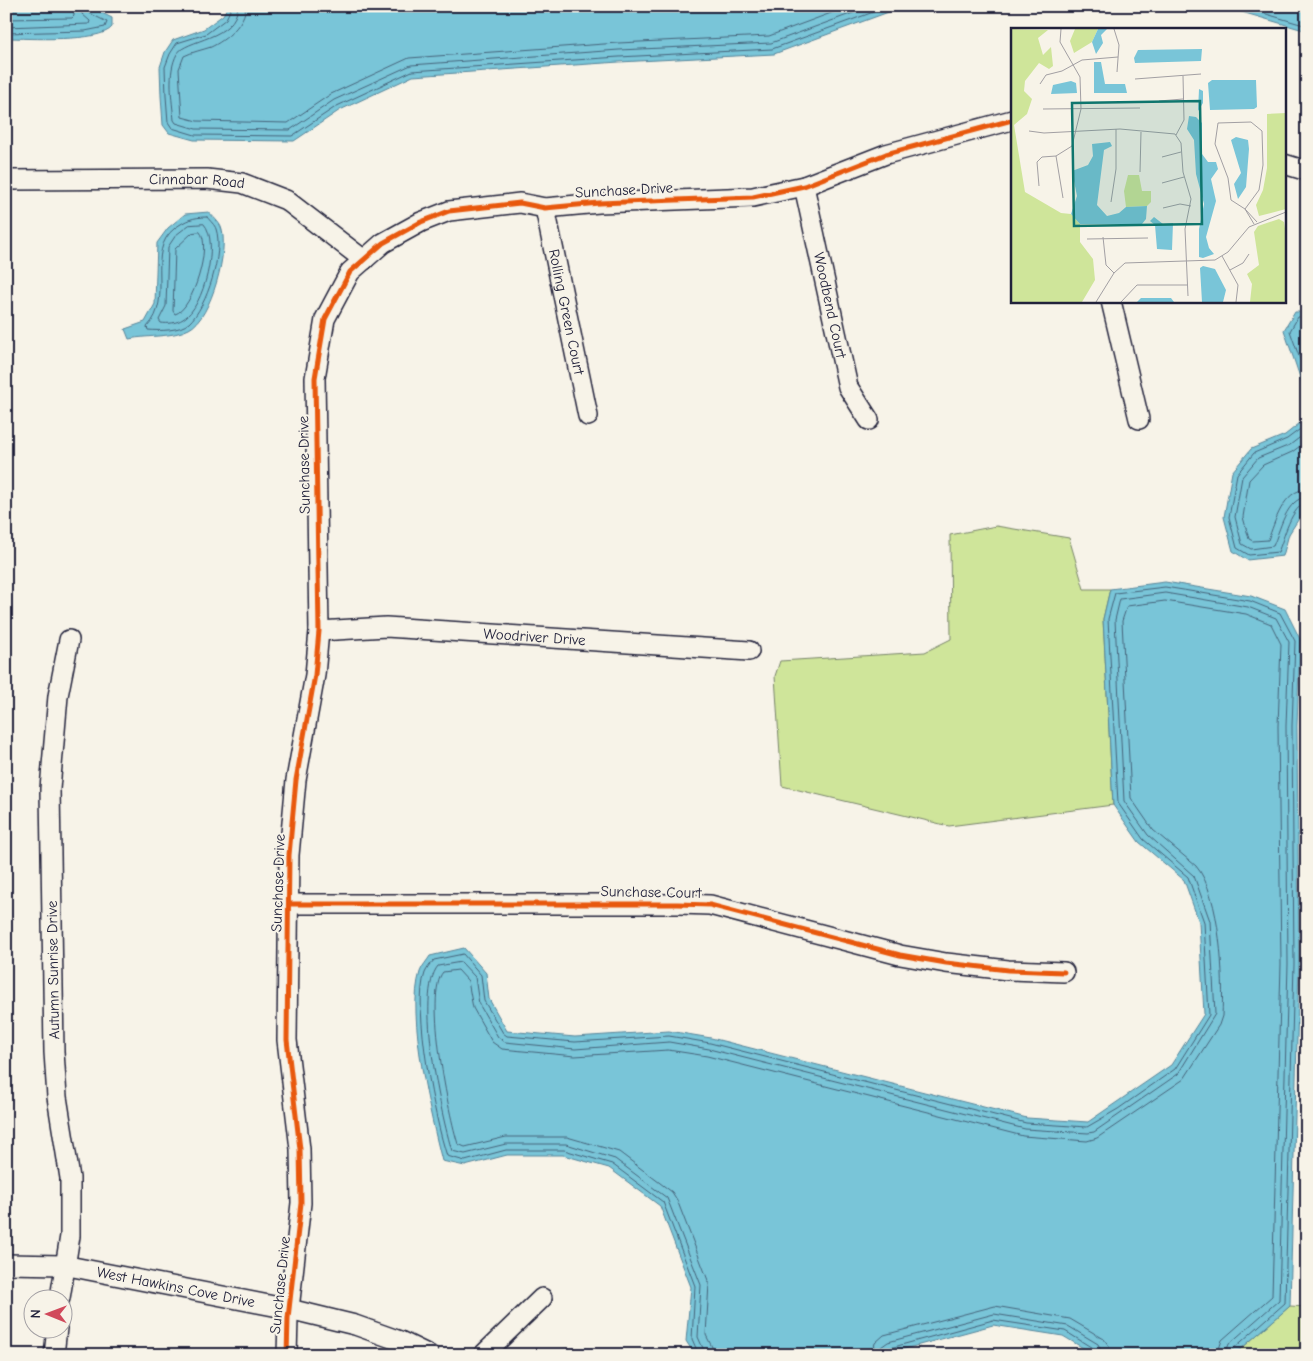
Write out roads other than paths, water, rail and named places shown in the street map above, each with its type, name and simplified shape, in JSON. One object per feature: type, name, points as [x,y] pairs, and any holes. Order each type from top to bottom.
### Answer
[{"type":"street","name":"Sunchase Drive","points":[[287,1355],[289,1309],[301,1203],[300,1149],[287,1040],[289,855],[296,780],[315,675],[319,631],[315,378],[324,319],[350,272],[383,244],[421,222],[449,211],[520,203],[545,208],[599,203],[753,197],[804,186],[886,154],[1011,120]]},
{"type":"street","points":[[1286,165],[1307,171]]},
{"type":"street","name":"Cinnabar Road","points":[[6,180],[207,178],[242,183],[286,200],[364,260]]},
{"type":"street","name":"Woodbend Court","points":[[804,186],[848,387],[869,420]]},
{"type":"street","name":"Rolling Green Court","points":[[545,208],[588,416]]},
{"type":"street","points":[[1110,302],[1139,419]]},
{"type":"street","name":"Woodriver Drive","points":[[319,631],[386,627],[749,651]]},
{"type":"street","name":"Autumn Sunrise Drive","points":[[61,1288],[63,1265],[70,1236],[70,1178],[57,1097],[54,1052],[50,789],[58,696],[69,640]]},
{"type":"street","name":"Sunchase Court","points":[[289,904],[678,904],[710,906],[881,950],[937,962],[1008,970],[1064,972]]},
{"type":"street","name":"West Hawkins Cove Drive","points":[[6,1264],[63,1265],[289,1309],[355,1325],[400,1341],[430,1355]]},
{"type":"street","points":[[483,1355],[542,1298]]},
{"type":"street","points":[[54,1355],[55,1338]]},
{"type":"water","points":[[6,6],[88,6],[112,18],[112,27],[105,32],[79,38],[6,38]]},
{"type":"water","points":[[228,6],[905,6],[774,54],[413,76],[340,110],[294,141],[194,140],[169,133],[163,125],[161,96],[160,67],[165,52],[173,40],[204,29],[223,15]]},
{"type":"water","points":[[1221,6],[1307,6],[1307,31]]},
{"type":"water","points":[[209,212],[221,227],[223,250],[217,282],[205,312],[197,323],[182,332],[129,339],[125,329],[145,322],[155,304],[157,243],[168,228],[185,214]]},
{"type":"water","points":[[1295,312],[1307,312],[1307,398],[1284,330]]},
{"type":"water","points":[[1307,406],[1307,506],[1289,534],[1283,556],[1247,560],[1233,551],[1224,517],[1232,472],[1251,449],[1285,435],[1305,419]]},
{"type":"water","points":[[1165,582],[1251,596],[1285,609],[1300,639],[1297,726],[1299,964],[1290,1306],[1234,1355],[1095,1355],[1063,1336],[993,1325],[882,1355],[695,1355],[686,1341],[691,1287],[660,1206],[609,1168],[563,1155],[507,1155],[465,1166],[442,1161],[422,1066],[418,1039],[416,990],[420,972],[430,956],[464,948],[486,973],[489,999],[507,1031],[575,1037],[669,1031],[711,1038],[1027,1118],[1088,1122],[1171,1065],[1204,1014],[1199,922],[1184,880],[1139,842],[1113,805],[1103,619],[1110,589]]}]
